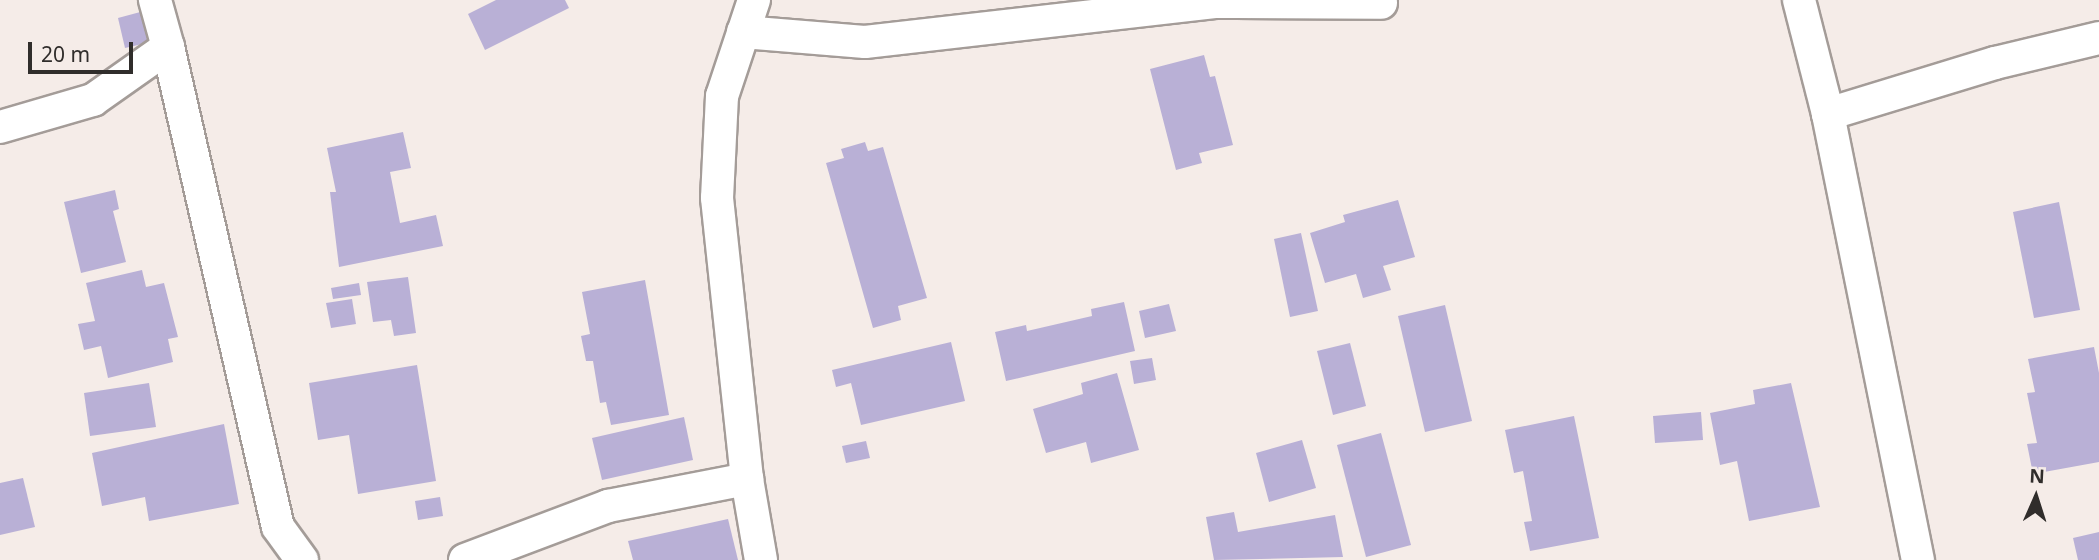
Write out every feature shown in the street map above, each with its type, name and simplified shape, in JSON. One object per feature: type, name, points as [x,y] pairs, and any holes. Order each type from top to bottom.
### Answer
[{"type":"street","points":[[155,0],[278,527],[302,560]]},
{"type":"street","points":[[754,0],[722,96],[717,198],[747,479],[761,560]]},
{"type":"street","points":[[1799,0],[1828,114],[1910,559]]},
{"type":"street","points":[[743,32],[865,42],[1217,2],[1381,3]]},
{"type":"street","points":[[1828,114],[1995,63],[2099,38]]},
{"type":"street","points":[[0,127],[93,100],[168,47]]},
{"type":"street","points":[[465,560],[608,506],[747,479]]},
{"type":"building","points":[[496,0],[565,0],[569,8],[485,50],[468,14]]},
{"type":"building","points":[[144,11],[151,42],[125,48],[118,18]]},
{"type":"building","points":[[1204,55],[1210,77],[1215,76],[1233,145],[1199,153],[1202,163],[1176,170],[1150,69]]},
{"type":"building","points":[[403,132],[411,168],[390,172],[400,223],[436,215],[443,246],[339,267],[330,192],[336,192],[327,148]]},
{"type":"building","points":[[865,142],[868,151],[883,147],[927,298],[898,306],[901,320],[873,328],[826,163],[844,158],[841,149]]},
{"type":"building","points":[[115,190],[119,209],[113,211],[126,262],[81,273],[64,202]]},
{"type":"building","points":[[1398,200],[1415,257],[1383,266],[1391,290],[1363,298],[1356,274],[1325,283],[1310,233],[1345,222],[1343,215]]},
{"type":"building","points":[[2059,202],[2080,310],[2034,318],[2013,212]]},
{"type":"building","points":[[1301,233],[1318,311],[1290,317],[1274,239]]},
{"type":"building","points":[[142,270],[146,287],[164,283],[178,337],[168,339],[173,362],[108,378],[101,346],[84,350],[78,324],[95,321],[86,283]]},
{"type":"building","points":[[408,277],[416,333],[394,336],[391,320],[373,322],[367,282]]},
{"type":"building","points":[[645,280],[669,415],[611,425],[606,402],[600,403],[593,361],[586,361],[581,336],[590,334],[582,292]]},
{"type":"building","points":[[359,283],[361,295],[333,299],[331,288]]},
{"type":"building","points":[[352,299],[356,324],[331,328],[326,303]]},
{"type":"building","points":[[1124,302],[1135,351],[1006,381],[995,332],[1026,325],[1027,331],[1092,316],[1091,309]]},
{"type":"building","points":[[1169,304],[1176,331],[1145,338],[1139,311]]},
{"type":"building","points":[[1445,305],[1472,421],[1425,432],[1398,316]]},
{"type":"building","points":[[951,342],[965,401],[861,425],[851,383],[836,387],[832,370]]},
{"type":"building","points":[[1350,343],[1366,406],[1333,415],[1317,351]]},
{"type":"building","points":[[2094,347],[2099,373],[2099,462],[2033,474],[2027,444],[2037,443],[2027,393],[2035,392],[2028,359]]},
{"type":"building","points":[[1152,358],[1156,380],[1134,384],[1130,361]]},
{"type":"building","points":[[417,365],[436,481],[358,494],[349,435],[318,440],[309,383]]},
{"type":"building","points":[[1117,373],[1139,450],[1091,463],[1086,442],[1046,453],[1033,409],[1083,394],[1081,383]]},
{"type":"building","points":[[149,383],[156,427],[90,436],[84,393]]},
{"type":"building","points":[[1791,383],[1820,507],[1749,521],[1737,461],[1720,465],[1710,413],[1755,404],[1753,390]]},
{"type":"building","points":[[1701,412],[1703,440],[1655,443],[1653,416]]},
{"type":"building","points":[[1574,416],[1599,538],[1530,551],[1524,522],[1532,521],[1523,471],[1514,473],[1505,430]]},
{"type":"building","points":[[684,417],[693,460],[602,480],[592,438]]},
{"type":"building","points":[[224,424],[239,504],[149,521],[145,497],[102,506],[92,453]]},
{"type":"building","points":[[1381,433],[1411,545],[1366,557],[1337,445]]},
{"type":"building","points":[[1302,440],[1316,488],[1269,502],[1256,453]]},
{"type":"building","points":[[866,441],[870,458],[846,463],[842,446]]},
{"type":"building","points":[[23,478],[35,527],[0,535],[0,483]]},
{"type":"building","points":[[440,497],[443,516],[418,520],[415,501]]},
{"type":"building","points":[[1234,512],[1238,532],[1335,515],[1343,557],[1214,560],[1206,517]]},
{"type":"building","points":[[728,519],[738,560],[633,560],[628,541]]},
{"type":"building","points":[[2099,532],[2099,560],[2078,560],[2073,538]]}]
